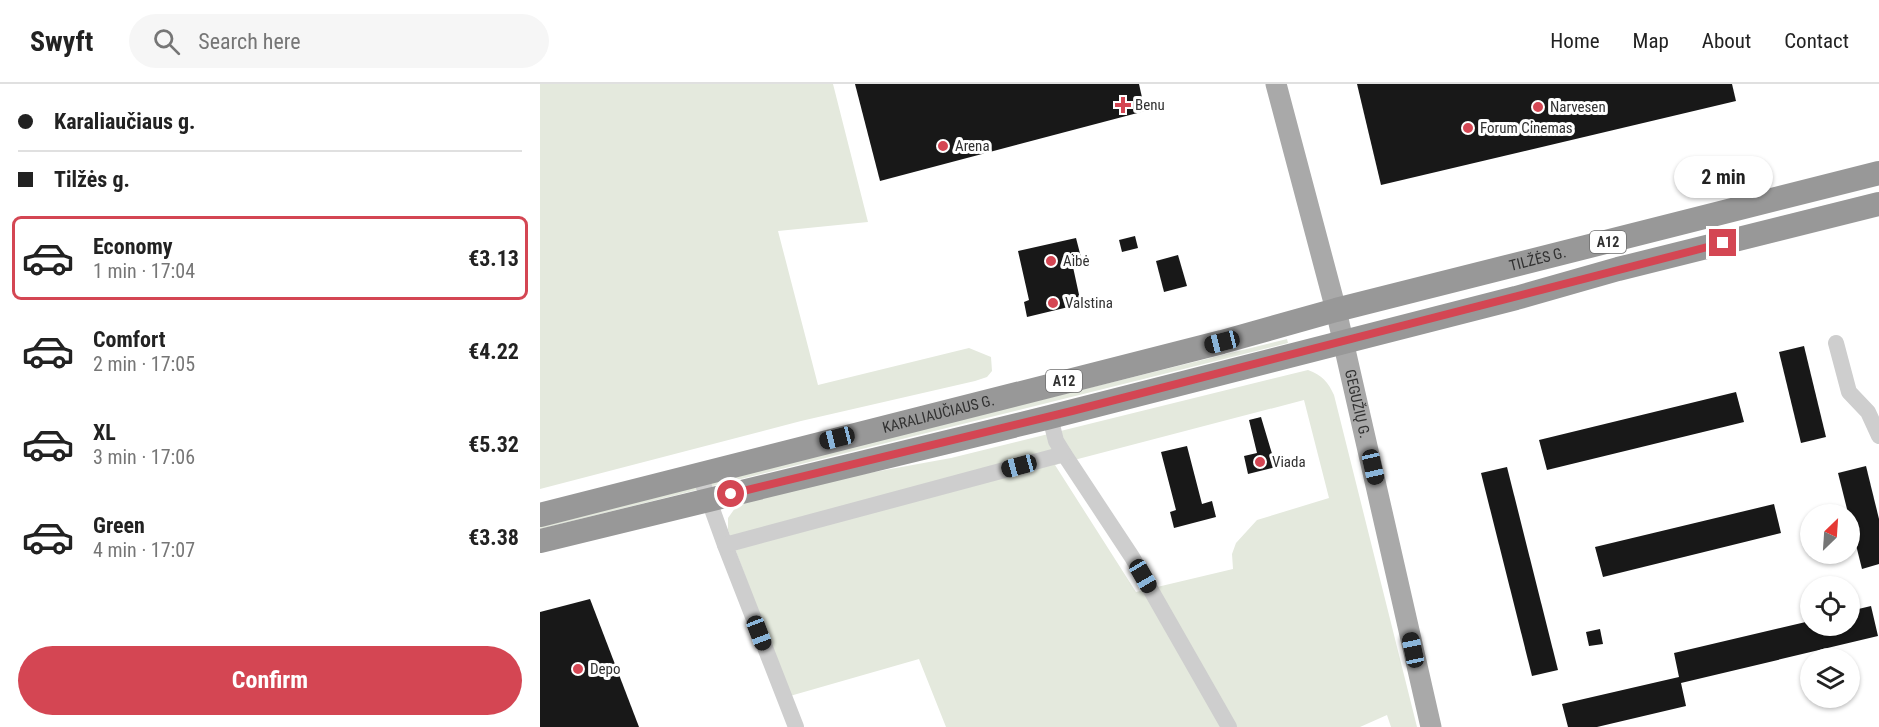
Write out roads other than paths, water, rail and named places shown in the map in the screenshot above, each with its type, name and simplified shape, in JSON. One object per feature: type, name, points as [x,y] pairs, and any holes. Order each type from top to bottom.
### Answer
[{"type":"highway","name":"TILŽĖS G.","points":[[1336,310],[1383,300],[1879,173]]},
{"type":"highway","name":"TILŽĖS G.","points":[[1343,342],[1516,298],[1618,269],[1879,204]]},
{"type":"highway","name":"KARALIAUČIAUS G.","points":[[540,515],[1222,342],[1336,310]]},
{"type":"highway","name":"KARALIAUČIAUS G.","points":[[540,541],[1050,417],[1343,342]]},
{"type":"main road","name":"GEGUŽIŲ G.","points":[[1276,84],[1336,310],[1431,727]]},
{"type":"street","points":[[1836,343],[1849,392],[1868,412],[1879,436]]},
{"type":"street","points":[[1050,417],[1056,441],[1132,557],[1230,727]]},
{"type":"street","points":[[725,545],[1064,454]]},
{"type":"street","points":[[699,473],[796,727]]},
{"type":"place","name":"Benu","points":[[1123,105]]},
{"type":"place","name":"Narvesen","points":[[1538,107]]},
{"type":"place","name":"Forum Cinemas","points":[[1468,128]]},
{"type":"place","name":"Arena","points":[[943,146]]},
{"type":"place","name":"Aibė","points":[[1051,261]]},
{"type":"place","name":"Valstina","points":[[1053,303]]},
{"type":"place","name":"Viada","points":[[1260,462]]},
{"type":"place","name":"Depo","points":[[578,669]]}]
